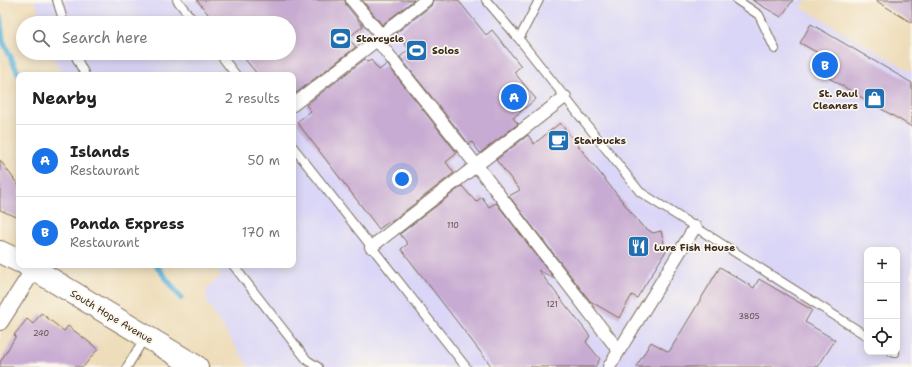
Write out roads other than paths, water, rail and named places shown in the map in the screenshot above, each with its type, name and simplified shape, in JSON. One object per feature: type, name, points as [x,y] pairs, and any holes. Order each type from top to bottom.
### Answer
[{"type":"main road","name":"South Hope Avenue","points":[[0,252],[16,260]]},
{"type":"main road","name":"South Hope Avenue","points":[[32,268],[197,367]]},
{"type":"street","points":[[352,0],[379,38],[619,351]]},
{"type":"street","points":[[296,103],[426,0]]},
{"type":"street","points":[[371,247],[565,97]]},
{"type":"street","points":[[609,367],[694,227]]},
{"type":"street","points":[[0,322],[26,268]]},
{"type":"lane","points":[[57,0],[62,16]]},
{"type":"lane","points":[[177,0],[190,16]]},
{"type":"lane","points":[[486,0],[519,39],[640,192],[864,334]]},
{"type":"lane","points":[[519,39],[540,0]]},
{"type":"lane","points":[[737,0],[759,16],[775,49]]},
{"type":"lane","points":[[78,60],[84,72]]},
{"type":"lane","points":[[224,60],[234,72]]},
{"type":"lane","points":[[296,151],[466,367]]},
{"type":"lane","points":[[235,268],[307,360],[318,367]]},
{"type":"lane","points":[[127,367],[146,336]]},
{"type":"waterway","points":[[0,17],[3,41],[18,72]]},
{"type":"waterway","points":[[158,268],[181,298]]},
{"type":"place","name":"Starcycle","points":[[340,38]]},
{"type":"place","name":"Solos","points":[[417,50]]},
{"type":"place","name":"Panda Express","points":[[825,65]]},
{"type":"place","name":"Islands","points":[[514,97]]},
{"type":"place","name":"St. Paul Cleaners","points":[[874,99]]},
{"type":"place","name":"Starbucks","points":[[559,140]]},
{"type":"place","name":"Lure Fish House","points":[[639,247]]}]
